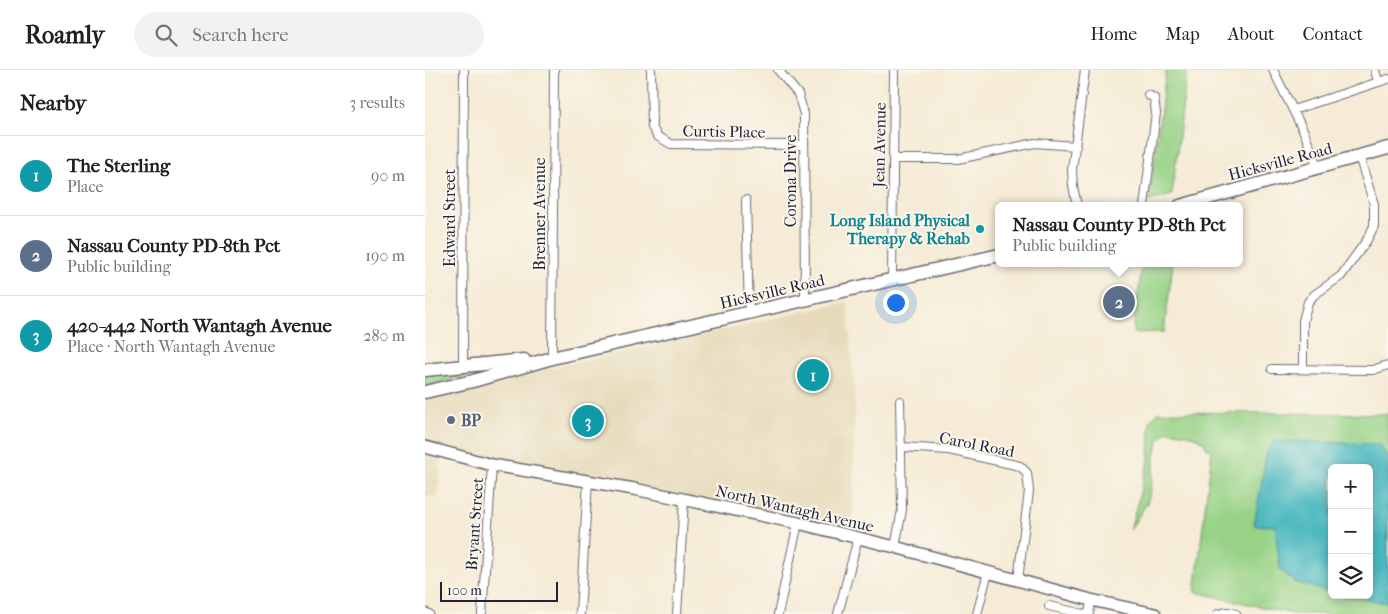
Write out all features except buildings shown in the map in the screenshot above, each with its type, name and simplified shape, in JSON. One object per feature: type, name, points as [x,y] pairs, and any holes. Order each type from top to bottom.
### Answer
[{"type":"main road","name":"Hicksville Road","points":[[1194,202],[1388,148]]},
{"type":"main road","name":"Hicksville Road","points":[[425,392],[473,381],[552,358],[995,256]]},
{"type":"main road","name":"Hicksville Road","points":[[425,370],[552,358]]},
{"type":"main road","name":"North Wantagh Avenue","points":[[425,447],[492,465],[588,481],[798,523],[1091,600],[1155,614]]},
{"type":"street","name":"Edward Street","points":[[463,366],[464,70]]},
{"type":"street","name":"Brenner Avenue","points":[[552,358],[554,70]]},
{"type":"street","name":"Curtis Place","points":[[651,70],[652,127],[657,136],[671,144],[803,145]]},
{"type":"street","name":"Corona Drive","points":[[778,70],[798,94],[804,114],[805,300]]},
{"type":"street","name":"Jean Avenue","points":[[892,280],[894,70]]},
{"type":"street","points":[[1076,202],[1073,186],[1073,170],[1085,70]]},
{"type":"street","points":[[1273,70],[1305,132],[1318,167]]},
{"type":"street","points":[[1375,70],[1378,82]]},
{"type":"street","points":[[1293,110],[1388,79]]},
{"type":"street","points":[[1144,202],[1156,113],[1154,98],[1148,95]]},
{"type":"street","points":[[893,159],[958,160],[1035,143],[1076,146]]},
{"type":"street","points":[[1303,369],[1303,321],[1308,302],[1341,276],[1367,240],[1374,226],[1374,204],[1359,156]]},
{"type":"street","points":[[746,200],[749,313]]},
{"type":"street","points":[[1272,369],[1373,370],[1388,365]]},
{"type":"street","points":[[895,547],[902,510],[900,401]]},
{"type":"street","name":"Carol Road","points":[[901,447],[949,450],[1024,468],[1027,473],[1029,491],[1018,580]]},
{"type":"street","name":"Bryant Street","points":[[482,614],[492,465]]},
{"type":"street","points":[[580,614],[588,481]]},
{"type":"street","points":[[677,614],[684,500]]},
{"type":"street","points":[[778,614],[798,523]]},
{"type":"street","points":[[838,614],[858,538]]},
{"type":"street","points":[[977,614],[988,572]]},
{"type":"street","points":[[1089,614],[1091,600]]},
{"type":"street","points":[[1049,606],[1083,614]]},
{"type":"street","points":[[425,612],[429,614]]},
{"type":"street","points":[[1218,614],[1228,612],[1235,614]]},
{"type":"shaded area","points":[[847,302],[855,394],[853,525],[851,538],[614,488],[441,458],[438,497],[425,496],[425,396]]},
{"type":"green space","points":[[1166,70],[1187,70],[1172,195],[1149,201]]},
{"type":"green space","points":[[1141,267],[1172,267],[1164,332],[1133,333]]},
{"type":"green space","points":[[450,372],[482,373],[425,386],[425,375]]},
{"type":"green space","points":[[1158,412],[1388,414],[1388,614],[1292,614],[1195,592],[1212,450],[1207,449],[1203,441],[1189,434],[1168,431],[1159,440],[1147,503],[1130,530],[1149,459],[1150,421]]},
{"type":"water","points":[[1275,441],[1379,444],[1388,457],[1388,603],[1363,599],[1373,599],[1373,464],[1328,464],[1328,592],[1295,582],[1280,570],[1275,526],[1254,525],[1267,451]]},
{"type":"place","name":"Long Island Physical Therapy & Rehab","points":[[980,229]]},
{"type":"place","name":"Nassau County PD-8th Pct","points":[[1119,302]]},
{"type":"place","name":"The Sterling","points":[[813,375]]},
{"type":"place","name":"BP","points":[[451,420]]},
{"type":"place","name":"420-442 North Wantagh Avenue","points":[[588,421]]}]
